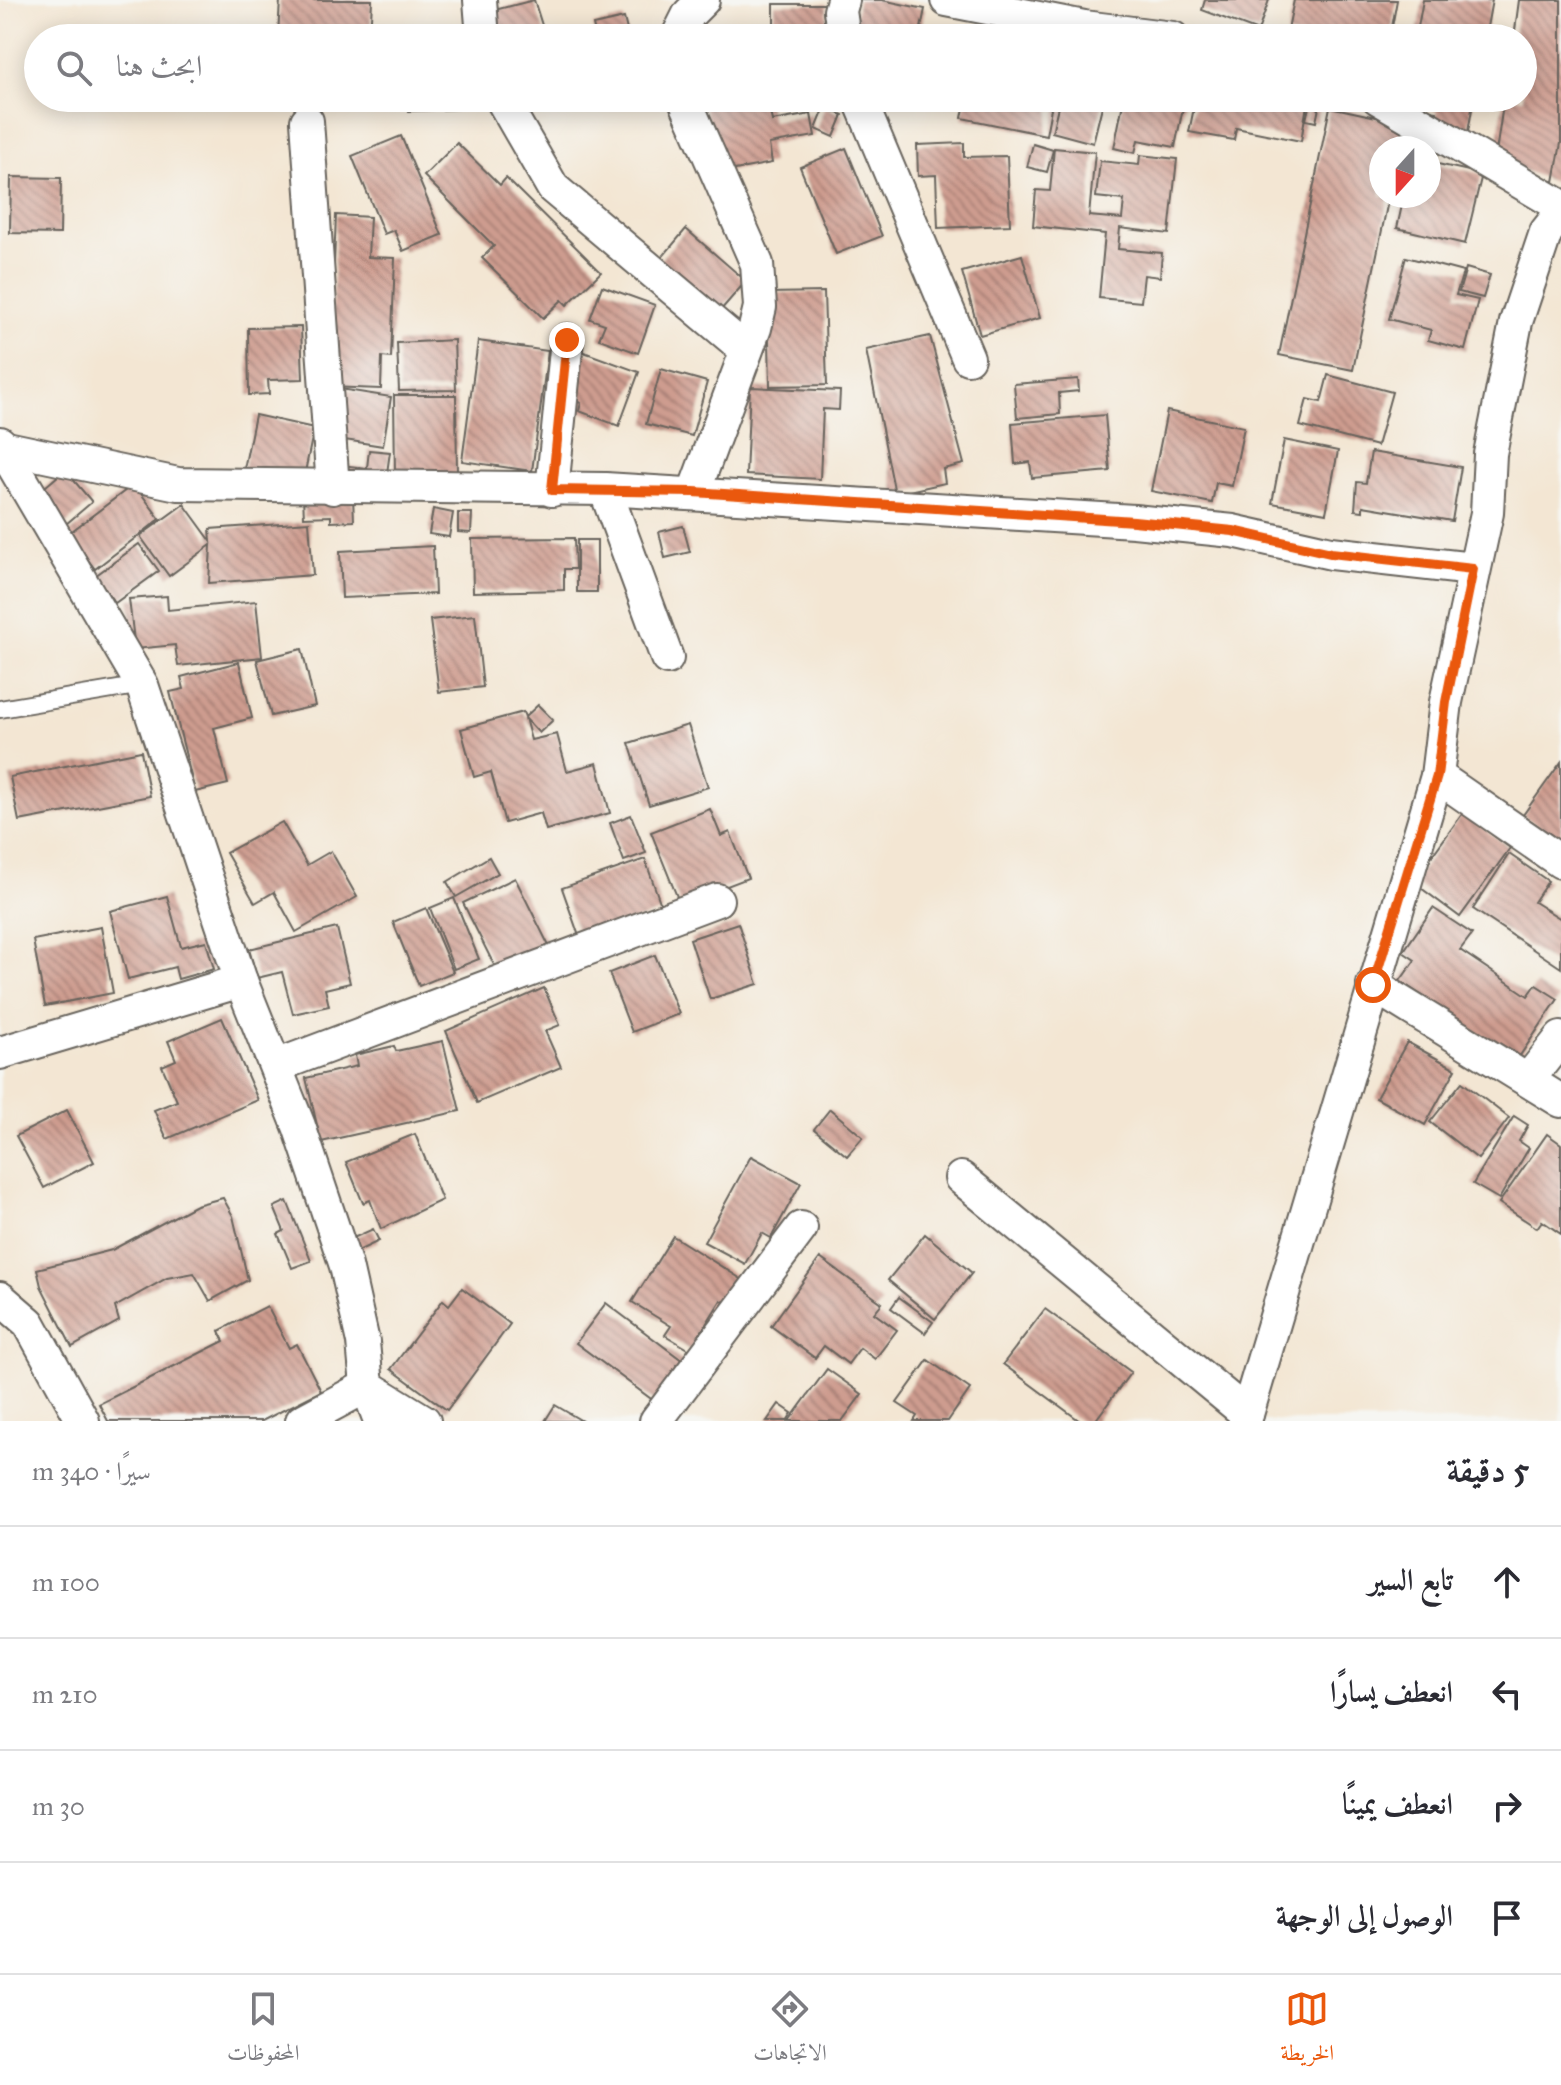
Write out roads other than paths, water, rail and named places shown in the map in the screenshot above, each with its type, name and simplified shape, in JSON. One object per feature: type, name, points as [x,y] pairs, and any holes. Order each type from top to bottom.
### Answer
[{"type":"street","points":[[480,0],[482,24]]},
{"type":"street","points":[[684,24],[703,0]]},
{"type":"street","points":[[842,24],[840,11],[843,0]]},
{"type":"street","points":[[947,0],[1069,24]]},
{"type":"street","points":[[509,112],[553,188],[746,350]]},
{"type":"street","points":[[690,112],[757,264],[760,307],[694,492]]},
{"type":"street","points":[[865,112],[968,358]]},
{"type":"street","points":[[1402,112],[1561,206]]},
{"type":"street","points":[[307,121],[333,488]]},
{"type":"street","points":[[961,1178],[1246,1418],[1437,776],[1446,702],[1487,513],[1490,454],[1516,322],[1546,232],[1561,213]]},
{"type":"street","points":[[552,490],[567,340]]},
{"type":"street","points":[[1,445],[178,484],[694,492],[1134,521],[1233,531],[1331,553],[1473,569]]},
{"type":"street","points":[[1,445],[142,685],[241,981],[276,1066],[346,1266],[363,1342],[367,1386],[380,1421]]},
{"type":"street","points":[[605,489],[667,658]]},
{"type":"street","points":[[1437,776],[1561,862]]},
{"type":"street","points":[[276,1066],[717,900]]},
{"type":"street","points":[[0,1053],[241,981]]},
{"type":"street","points":[[1373,985],[1561,1101]]},
{"type":"street","points":[[1528,1080],[1561,1038]]},
{"type":"street","points":[[656,1421],[801,1228]]},
{"type":"street","points":[[0,1298],[29,1323],[83,1421]]},
{"type":"street","points":[[302,1421],[367,1386]]},
{"type":"street","points":[[367,1386],[424,1421]]},
{"type":"lane","points":[[0,709],[142,685]]}]
